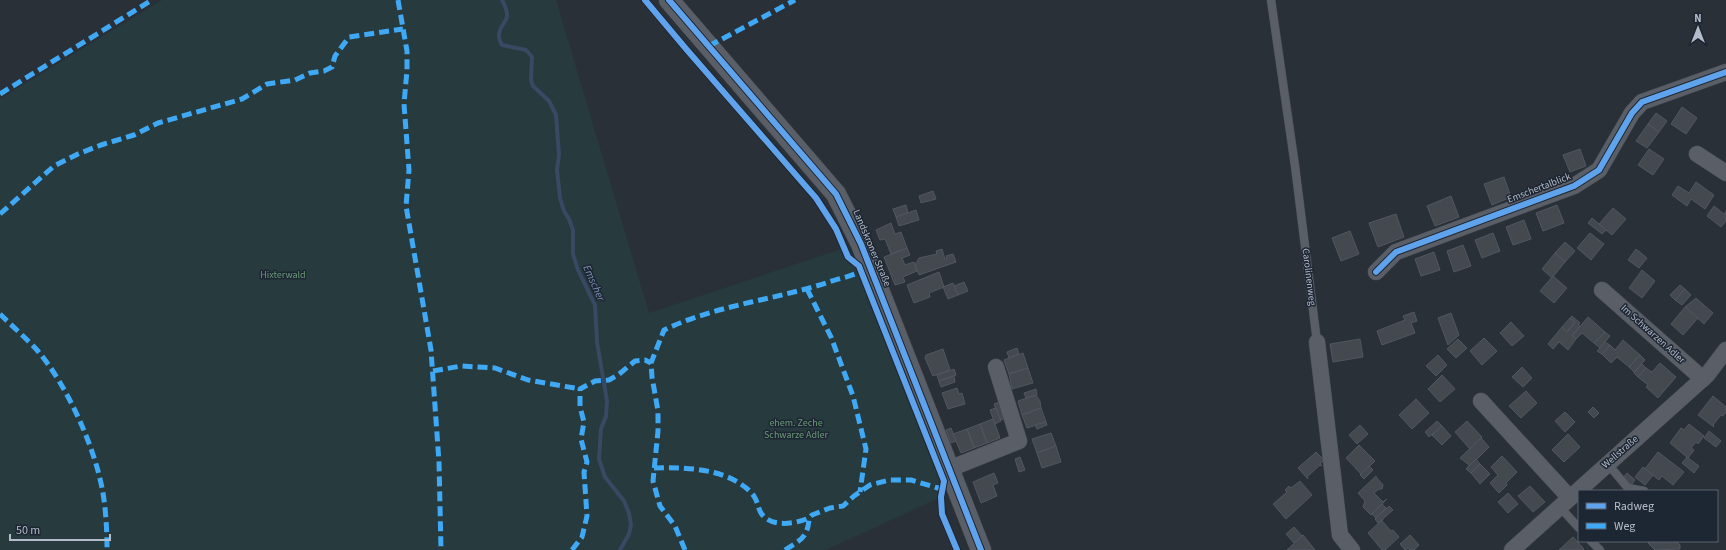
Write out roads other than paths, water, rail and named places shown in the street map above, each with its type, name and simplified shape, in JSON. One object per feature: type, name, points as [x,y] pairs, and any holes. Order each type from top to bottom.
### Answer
[{"type":"street","name":"Landskroner Straße","points":[[669,0],[836,194],[861,244],[981,550]]},
{"type":"street","name":"Emschertalblick","points":[[1376,272],[1396,252],[1574,186],[1599,170],[1632,113],[1642,102],[1726,72]]},
{"type":"street","points":[[1697,154],[1726,173]]},
{"type":"street","name":"Im Schwarzen Adler","points":[[1602,290],[1703,379]]},
{"type":"street","name":"Carolinenweg","points":[[1317,342],[1340,535],[1352,550]]},
{"type":"street","name":"Wellstraße","points":[[1512,550],[1703,379],[1726,350]]},
{"type":"street","points":[[949,469],[1019,441],[996,367]]},
{"type":"street","points":[[1481,401],[1564,502]]},
{"type":"lane","name":"Carolinenweg","points":[[1271,0],[1295,166],[1317,342]]},
{"type":"lane","points":[[1607,464],[1628,488],[1639,490]]},
{"type":"lane","points":[[1564,502],[1578,526]]},
{"type":"lane","points":[[1592,542],[1600,550]]},
{"type":"waterway","name":"Emscher","points":[[502,0],[506,8],[507,18],[500,31],[499,37],[501,43],[502,45],[526,50],[532,57],[531,80],[533,86],[549,101],[556,115],[559,155],[557,170],[560,198],[573,230],[573,254],[578,270],[595,305],[597,342],[607,401],[606,416],[601,429],[599,459],[605,477],[624,501],[629,513],[631,525],[629,534],[620,550]]},
{"type":"park label","name":"Hixterwald","points":[[283,275]]},
{"type":"park label","name":"ehem. Zeche Schwarze Adler","points":[[796,428]]}]
